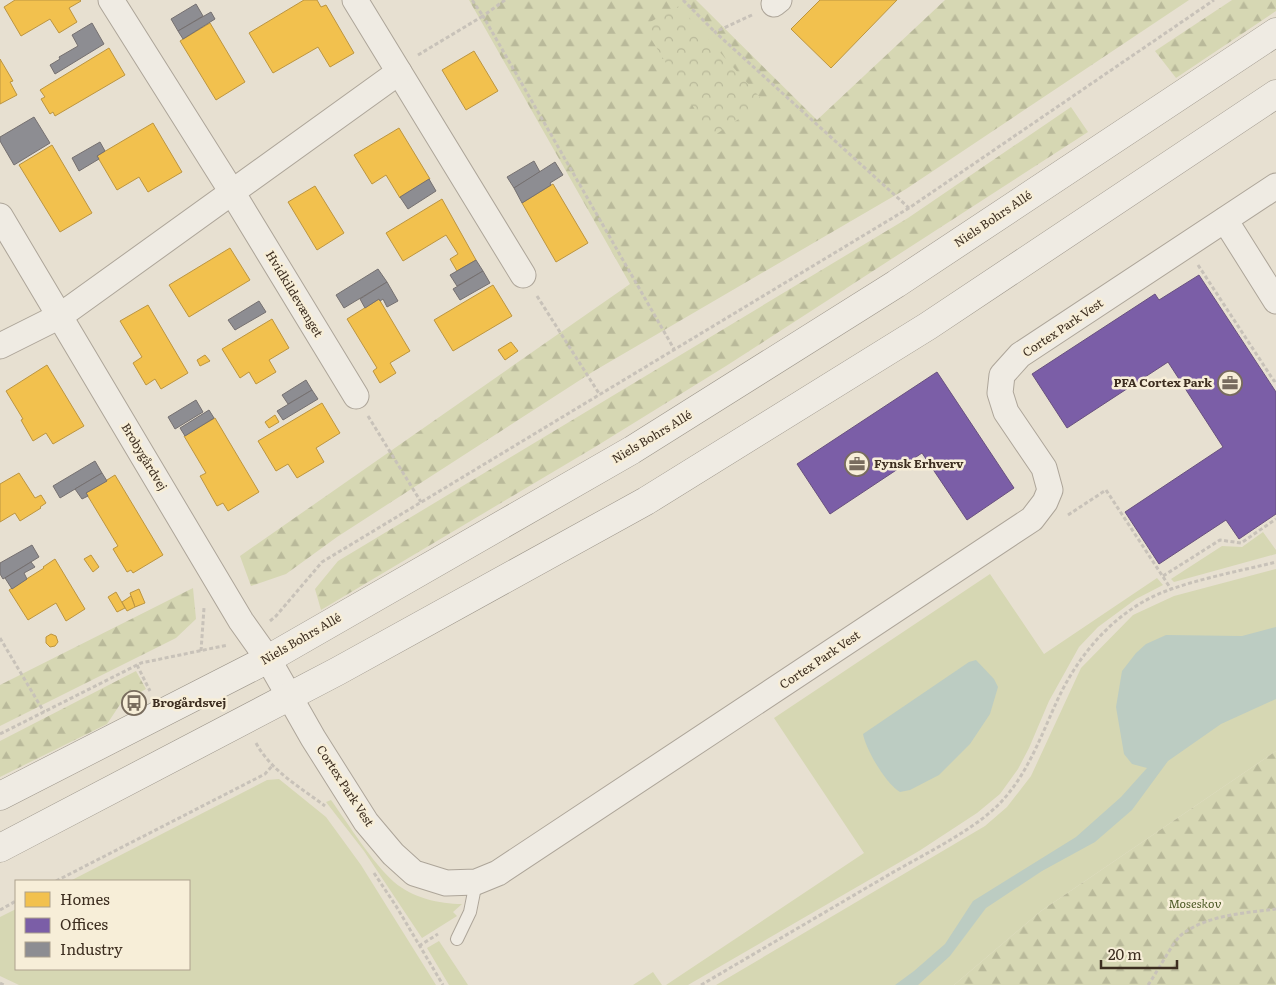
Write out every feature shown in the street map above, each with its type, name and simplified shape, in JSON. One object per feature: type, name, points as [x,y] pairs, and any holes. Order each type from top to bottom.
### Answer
[{"type":"street","name":"Hvidkildevænget","points":[[111,0],[232,192],[356,396]]},
{"type":"street","points":[[355,0],[523,275]]},
{"type":"street","name":"Niels Bohrs Allé","points":[[0,796],[268,659],[632,450],[896,284],[1276,32]]},
{"type":"street","points":[[0,346],[60,316],[399,72]]},
{"type":"street","points":[[0,848],[290,697],[646,500],[928,326],[1276,94]]},
{"type":"street","name":"Cortex Park Vest","points":[[290,697],[366,822],[393,854],[414,873],[446,883],[476,882],[498,873],[1032,519],[1050,490],[1044,468],[1006,412],[1000,393],[1002,375],[1020,355],[1276,186]]},
{"type":"street","name":"Brobygårdvej","points":[[0,216],[241,621],[268,659],[290,697]]},
{"type":"street","points":[[1225,220],[1276,300]]},
{"type":"lane","points":[[458,939],[470,912],[476,882]]},
{"type":"path","points":[[472,0],[483,16],[674,349]]},
{"type":"path","points":[[399,72],[416,56],[483,16],[505,0]]},
{"type":"path","points":[[683,0],[715,32],[909,208]]},
{"type":"path","points":[[0,734],[141,663],[223,647],[252,635],[276,616],[322,562],[909,208],[1214,0]]},
{"type":"path","points":[[715,32],[770,5]]},
{"type":"path","points":[[1186,246],[1275,382]]},
{"type":"path","points":[[523,275],[600,395]]},
{"type":"path","points":[[356,396],[421,502]]},
{"type":"path","points":[[1163,576],[1220,540],[1241,543],[1276,519]]},
{"type":"path","points":[[701,985],[928,852],[971,826],[994,808],[1012,789],[1029,762],[1066,681],[1094,642],[1112,625],[1138,606],[1168,590],[1276,562]]},
{"type":"path","points":[[0,638],[44,712]]},
{"type":"path","points":[[58,880],[265,774],[272,766],[326,806]]},
{"type":"path","points":[[369,866],[396,906],[443,985]]},
{"type":"path","points":[[0,910],[15,902]]},
{"type":"path","points":[[1148,985],[1180,937],[1203,923],[1236,914],[1276,909]]},
{"type":"path","points":[[0,983],[4,985]]},
{"type":"green space","points":[[469,0],[696,0],[817,120],[945,0],[1189,0],[906,189],[594,371],[337,537],[286,574],[251,586],[240,556],[630,284]]},
{"type":"green space","points":[[1232,0],[1276,0],[1276,11],[1176,78],[1155,51]]},
{"type":"green space","points":[[679,6],[764,102],[712,137],[643,26]]},
{"type":"green space","points":[[1071,107],[1088,132],[726,366],[595,447],[321,610],[315,589],[338,561],[908,218]]},
{"type":"green space","points":[[1263,532],[1276,550],[1276,554],[1174,582],[1171,579],[1222,546],[1242,547]]},
{"type":"green space","points":[[1276,569],[1276,751],[1041,911],[954,985],[716,985],[985,826],[1007,807],[1031,776],[1081,668],[1133,615],[1174,596]]},
{"type":"green space","points":[[990,574],[1044,654],[1157,578],[1163,585],[1136,599],[1098,627],[1079,647],[1049,701],[1018,769],[1000,794],[977,813],[919,851],[688,985],[666,985],[864,853],[774,718]]},
{"type":"green space","points":[[193,588],[196,619],[176,638],[0,726],[0,685]]},
{"type":"green space","points":[[136,671],[146,689],[121,703],[107,724],[0,777],[0,741]]},
{"type":"green space","name":"Moseskov","points":[[1276,751],[1276,985],[954,985],[1041,911]]},
{"type":"green space","points":[[279,779],[326,817],[361,865],[436,985],[19,985],[0,976],[0,917],[15,910],[15,970],[190,970],[190,880],[72,880],[267,780]]},
{"type":"green space","points":[[331,800],[369,854],[394,882],[401,888],[426,899],[462,904],[453,912],[457,916],[422,938],[364,851],[326,802]]},
{"type":"green space","points":[[439,941],[468,985],[449,985],[427,948]]},
{"type":"green space","points":[[653,972],[662,985],[633,985]]},
{"type":"shaded area","points":[[1276,627],[1276,699],[1221,724],[1168,761],[1132,810],[1095,842],[1042,871],[986,908],[950,956],[918,985],[895,985],[945,944],[973,901],[1076,837],[1121,797],[1147,768],[1132,764],[1124,754],[1116,707],[1122,671],[1136,653],[1146,644],[1166,635],[1242,636]]},
{"type":"shaded area","points":[[976,660],[994,679],[998,687],[990,714],[970,744],[939,775],[910,790],[900,792],[889,782],[877,766],[863,734],[969,662]]},
{"type":"building: Homes","points":[[15,0],[81,1],[69,8],[77,22],[59,33],[50,19],[21,36],[4,7]]},
{"type":"building: Homes","points":[[304,0],[317,0],[321,7],[326,5],[354,53],[330,67],[318,47],[273,73],[249,33]]},
{"type":"building: Homes","points":[[820,0],[897,0],[831,68],[791,29]]},
{"type":"building: Homes","points":[[210,23],[245,82],[216,100],[180,41]]},
{"type":"building: Homes","points":[[109,48],[125,75],[55,116],[53,112],[50,114],[41,99],[45,97],[40,90]]},
{"type":"building: Homes","points":[[474,51],[498,91],[466,110],[442,70]]},
{"type":"building: Homes","points":[[0,59],[13,81],[10,82],[17,95],[0,104]]},
{"type":"building: Homes","points":[[153,123],[182,172],[148,192],[139,177],[117,190],[97,156]]},
{"type":"building: Homes","points":[[399,128],[430,179],[400,198],[386,175],[372,184],[354,155]]},
{"type":"building: Homes","points":[[52,145],[92,213],[60,232],[19,165]]},
{"type":"building: Homes","points":[[553,184],[588,243],[556,262],[522,203]]},
{"type":"building: Homes","points":[[315,186],[344,233],[317,250],[288,202]]},
{"type":"building: Homes","points":[[442,199],[476,260],[457,271],[450,259],[458,254],[446,235],[403,261],[386,233]]},
{"type":"building: Homes","points":[[230,248],[250,280],[189,317],[169,285]]},
{"type":"building: Homes","points":[[493,285],[512,316],[453,351],[434,320]]},
{"type":"building: Homes","points":[[379,299],[410,351],[390,363],[396,373],[380,383],[373,371],[377,368],[347,319]]},
{"type":"building: Homes","points":[[148,305],[188,373],[161,389],[155,379],[146,385],[133,363],[142,357],[120,321]]},
{"type":"building: Homes","points":[[272,319],[289,348],[269,360],[276,372],[256,384],[249,372],[240,378],[222,349]]},
{"type":"building: Homes","points":[[511,342],[518,351],[505,360],[498,350]]},
{"type":"building: Homes","points":[[205,355],[210,361],[200,366],[197,360]]},
{"type":"building: Homes","points":[[47,365],[84,426],[53,444],[46,433],[33,441],[21,420],[23,419],[6,391]]},
{"type":"building: Homes","points":[[322,403],[340,433],[316,448],[324,462],[297,478],[288,464],[276,471],[258,441]]},
{"type":"building: Homes","points":[[275,415],[279,422],[269,428],[265,422]]},
{"type":"building: Homes","points":[[215,418],[259,492],[228,511],[223,503],[217,506],[200,476],[206,473],[184,436]]},
{"type":"building: Homes","points":[[19,473],[35,498],[41,495],[46,503],[20,521],[15,513],[0,522],[0,484]]},
{"type":"building: Homes","points":[[115,475],[163,555],[133,573],[131,570],[127,572],[113,549],[118,546],[86,493]]},
{"type":"building: Homes","points":[[91,555],[99,567],[93,572],[84,559]]},
{"type":"building: Homes","points":[[55,559],[85,609],[66,621],[56,603],[28,620],[9,590]]},
{"type":"building: Homes","points":[[139,589],[145,603],[135,607],[130,593]]},
{"type":"building: Homes","points":[[116,592],[125,608],[117,612],[108,597]]},
{"type":"building: Homes","points":[[131,596],[135,607],[127,611],[122,602]]},
{"type":"building: Homes","points":[[51,634],[56,636],[58,642],[55,646],[50,647],[46,643],[46,637]]},
{"type":"building: Offices","points":[[1199,275],[1276,392],[1276,514],[1239,539],[1226,520],[1159,564],[1125,512],[1223,447],[1168,362],[1067,428],[1032,374],[1155,294],[1159,300]]},
{"type":"building: Offices","points":[[937,372],[1014,488],[967,520],[922,453],[830,514],[797,464]]},
{"type":"building: Industry","points":[[196,4],[203,16],[178,31],[171,19]]},
{"type":"building: Industry","points":[[211,12],[215,19],[183,39],[178,31]]},
{"type":"building: Industry","points":[[92,23],[104,44],[55,74],[50,65],[60,59],[59,57],[78,46],[72,35]]},
{"type":"building: Industry","points":[[34,117],[50,143],[14,165],[0,141],[0,137]]},
{"type":"building: Industry","points":[[100,142],[105,151],[97,156],[99,159],[79,171],[72,158]]},
{"type":"building: Industry","points":[[534,161],[540,172],[514,188],[507,177]]},
{"type":"building: Industry","points":[[555,162],[563,175],[522,203],[514,188]]},
{"type":"building: Industry","points":[[429,179],[436,191],[408,209],[400,197]]},
{"type":"building: Industry","points":[[476,260],[483,271],[457,286],[450,275]]},
{"type":"building: Industry","points":[[378,269],[387,282],[344,308],[336,295]]},
{"type":"building: Industry","points":[[483,271],[490,283],[460,300],[453,289]]},
{"type":"building: Industry","points":[[387,282],[398,301],[387,307],[383,299],[380,301],[379,299],[365,308],[360,299]]},
{"type":"building: Industry","points":[[259,301],[266,312],[235,330],[228,320]]},
{"type":"building: Industry","points":[[306,380],[312,390],[288,404],[282,395]]},
{"type":"building: Industry","points":[[312,390],[318,399],[283,420],[277,411]]},
{"type":"building: Industry","points":[[196,400],[203,412],[175,429],[168,417]]},
{"type":"building: Industry","points":[[209,410],[214,418],[185,436],[180,428]]},
{"type":"building: Industry","points":[[95,461],[102,473],[60,498],[53,486]]},
{"type":"building: Industry","points":[[102,473],[107,481],[86,493],[88,496],[82,499],[75,489]]},
{"type":"building: Industry","points":[[32,545],[39,557],[3,579],[0,574],[0,563]]},
{"type":"building: Industry","points":[[31,562],[35,567],[24,573],[27,579],[12,589],[5,578]]},
{"type":"place","name":"PFA Cortex Park","points":[[1230,383]]},
{"type":"place","name":"Fynsk Erhverv","points":[[857,464]]},
{"type":"place","name":"Brogårdsvej","points":[[134,703]]}]
